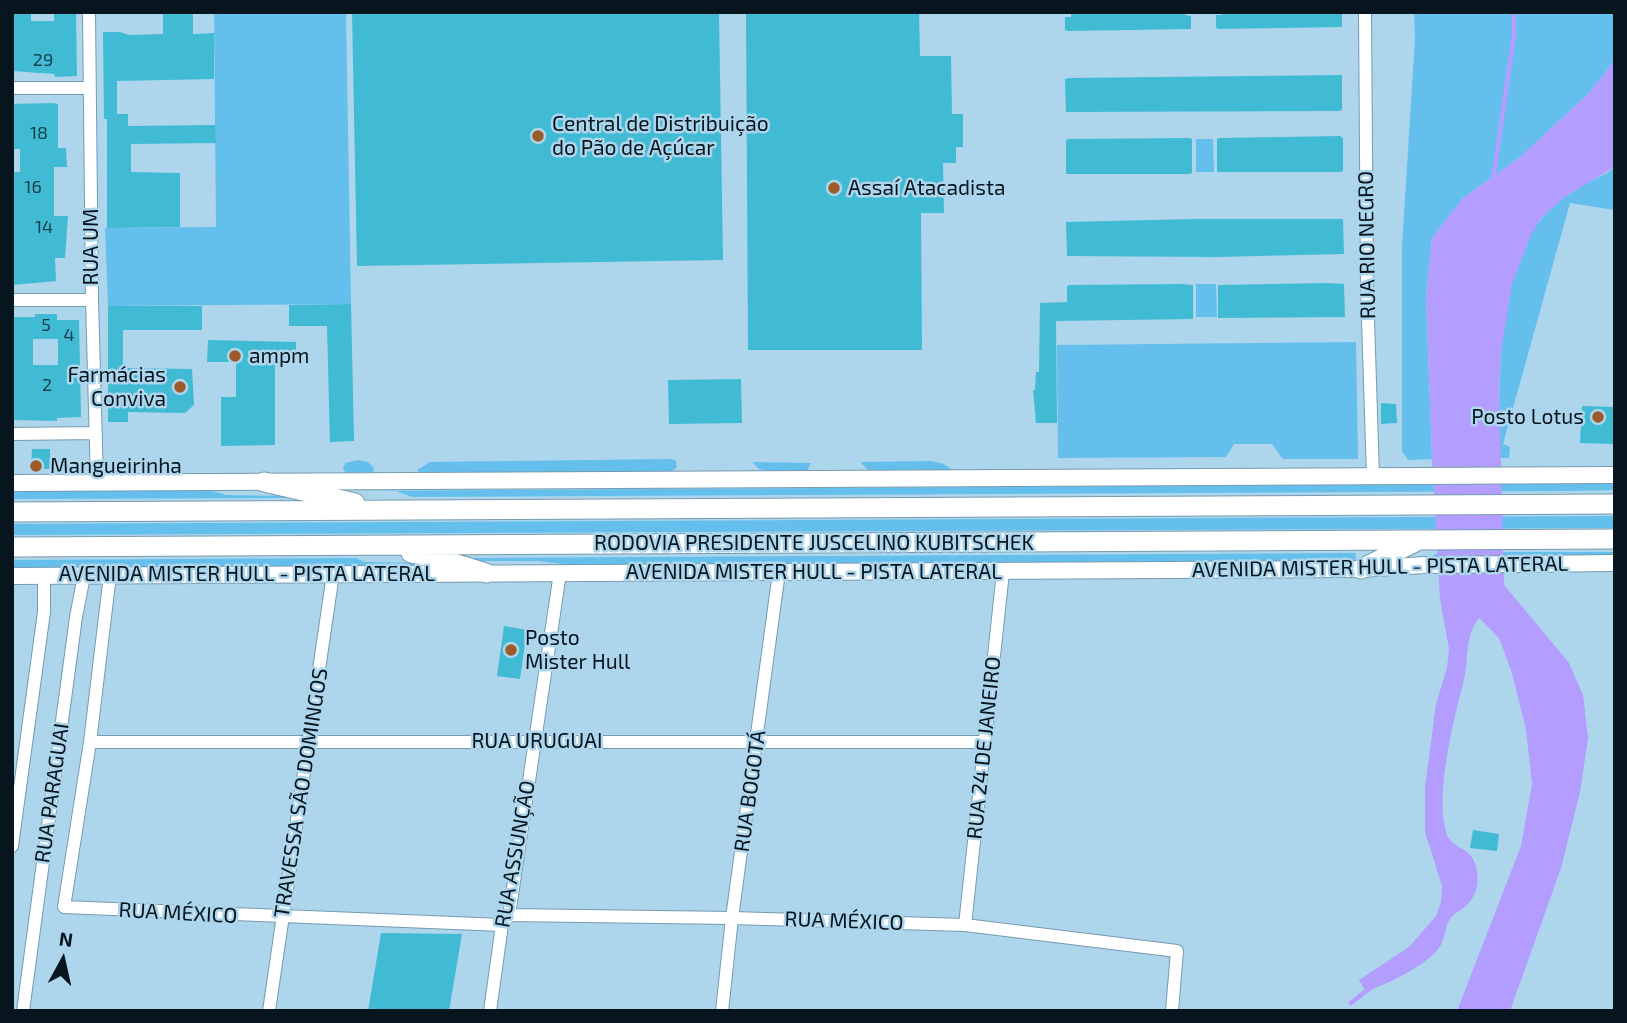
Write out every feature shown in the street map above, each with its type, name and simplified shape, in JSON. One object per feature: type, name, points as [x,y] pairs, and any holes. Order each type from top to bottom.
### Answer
[{"type":"highway","points":[[264,482],[387,510]]},
{"type":"highway","name":"RODOVIA PRESIDENTE JUSCELINO KUBITSCHEK","points":[[12,512],[1615,504]]},
{"type":"highway","name":"RODOVIA PRESIDENTE JUSCELINO KUBITSCHEK","points":[[12,547],[1615,539]]},
{"type":"highway","points":[[1361,569],[1420,540]]},
{"type":"highway","points":[[372,545],[444,560],[486,573]]},
{"type":"main road","points":[[12,483],[1615,475]]},
{"type":"main road","name":"AVENIDA MISTER HULL - PISTA LATERAL","points":[[12,576],[1003,572],[1615,564]]},
{"type":"street","name":"RUA UM","points":[[89,12],[97,482]]},
{"type":"street","name":"RUA RIO NEGRO","points":[[1365,12],[1367,289],[1373,477]]},
{"type":"street","points":[[12,88],[90,88]]},
{"type":"street","points":[[12,300],[92,300]]},
{"type":"street","points":[[12,434],[96,433]]},
{"type":"street","name":"RUA BOGOTÁ","points":[[722,1011],[779,572]]},
{"type":"street","name":"RUA 24 DE JANEIRO","points":[[965,925],[1003,572]]},
{"type":"street","name":"RUA ASSUNÇÃO","points":[[490,1011],[560,573]]},
{"type":"street","name":"TRAVESSA SÃO DOMINGOS","points":[[269,1011],[333,574]]},
{"type":"street","name":"RUA PARAGUAI","points":[[12,846],[44,612],[44,575]]},
{"type":"street","points":[[90,742],[110,575]]},
{"type":"street","name":"RUA PARAGUAI","points":[[23,1011],[76,617],[84,576]]},
{"type":"street","name":"RUA URUGUAI","points":[[90,742],[984,742]]},
{"type":"street","name":"RUA MÉXICO","points":[[90,742],[64,907],[282,917],[505,920],[732,918],[965,925],[1177,951],[1172,1011]]},
{"type":"shaded area","points":[[214,12],[346,12],[351,304],[108,306],[105,228],[216,227]]},
{"type":"shaded area","points":[[1414,12],[1615,12],[1615,60],[1588,94],[1519,158],[1463,198],[1432,238],[1426,297],[1432,459],[1408,460],[1402,451],[1402,246],[1415,38]]},
{"type":"shaded area","points":[[1615,60],[1615,167],[1566,196],[1541,218],[1531,235],[1512,284],[1501,353],[1499,386],[1504,585],[1569,663],[1583,695],[1588,738],[1580,792],[1561,868],[1510,1011],[1457,1011],[1521,846],[1532,784],[1526,729],[1511,670],[1499,638],[1479,618],[1469,641],[1465,676],[1447,758],[1443,798],[1443,816],[1448,838],[1473,859],[1477,872],[1476,890],[1467,905],[1450,919],[1441,945],[1433,955],[1405,974],[1366,992],[1359,980],[1409,947],[1436,916],[1441,902],[1442,886],[1425,832],[1425,787],[1436,704],[1447,668],[1449,649],[1440,599],[1432,459],[1426,297],[1432,238],[1463,198],[1519,158],[1588,94]]},
{"type":"shaded area","points":[[1196,139],[1213,139],[1214,172],[1196,172]]},
{"type":"shaded area","points":[[1615,167],[1615,210],[1570,203],[1503,444],[1510,447],[1509,458],[1500,458],[1500,367],[1503,334],[1515,271],[1526,243],[1541,219],[1557,203]]},
{"type":"shaded area","points":[[1196,284],[1216,284],[1217,317],[1196,317]]},
{"type":"shaded area","points":[[1356,342],[1358,459],[1283,459],[1272,444],[1234,444],[1226,457],[1058,458],[1057,345]]},
{"type":"shaded area","points":[[358,460],[368,462],[374,468],[373,472],[346,473],[343,469],[345,463]]},
{"type":"shaded area","points":[[676,461],[677,467],[671,472],[420,473],[417,470],[430,462]]},
{"type":"shaded area","points":[[932,461],[944,464],[952,470],[869,471],[860,462]]},
{"type":"shaded area","points":[[752,462],[811,463],[807,471],[765,470],[759,469]]},
{"type":"shaded area","points":[[1615,483],[1615,490],[1563,491],[412,497],[396,491],[347,491]]},
{"type":"shaded area","points":[[209,490],[226,495],[287,496],[12,499],[12,491]]},
{"type":"shaded area","points":[[1615,516],[1615,528],[12,535],[12,524]]},
{"type":"shaded area","points":[[1441,552],[1615,552],[1615,556],[1427,558]]},
{"type":"shaded area","points":[[1356,553],[1355,561],[580,566],[538,561],[470,561],[467,558]]},
{"type":"shaded area","points":[[356,558],[365,562],[423,563],[424,566],[12,568],[12,560]]},
{"type":"building","points":[[12,12],[31,12],[31,21],[54,21],[54,12],[76,12],[77,76],[55,77],[54,74],[12,71]]},
{"type":"building","points":[[163,12],[193,12],[193,34],[214,33],[214,79],[117,81],[117,114],[128,114],[128,126],[215,125],[216,143],[131,144],[131,172],[180,173],[180,227],[107,228],[107,119],[104,119],[103,32],[129,35],[163,34]]},
{"type":"building","name":"Central de Distribuição do Pão de Açúcar","points":[[352,12],[719,12],[723,260],[357,266]]},
{"type":"building","name":"Assaí Atacadista","points":[[746,12],[919,12],[920,56],[951,56],[952,114],[963,114],[963,147],[956,147],[956,163],[943,163],[944,213],[921,213],[922,350],[748,350]]},
{"type":"building","points":[[1071,12],[1185,12],[1185,15],[1191,16],[1191,29],[1068,31],[1065,30],[1065,17],[1071,17]]},
{"type":"building","points":[[1222,12],[1336,12],[1342,14],[1342,27],[1219,29],[1216,28],[1216,15],[1222,15]]},
{"type":"building","points":[[1342,75],[1342,110],[1339,111],[1066,112],[1065,79],[1069,78]]},
{"type":"building","points":[[12,104],[58,104],[58,148],[66,148],[67,167],[54,167],[54,216],[68,216],[65,258],[55,258],[56,281],[12,285],[12,172],[20,172],[20,149],[12,149]]},
{"type":"building","points":[[1220,138],[1343,138],[1343,171],[1340,172],[1217,172],[1217,139]]},
{"type":"building","points":[[1069,139],[1192,139],[1192,173],[1189,174],[1066,174],[1066,140]]},
{"type":"building","points":[[1343,219],[1344,254],[1067,256],[1066,222]]},
{"type":"building","points":[[1344,284],[1345,317],[1218,318],[1218,285]]},
{"type":"building","points":[[1070,285],[1193,285],[1193,319],[1056,321],[1057,423],[1036,423],[1033,390],[1036,372],[1039,372],[1040,303],[1067,302],[1067,286]]},
{"type":"building","points":[[351,304],[354,441],[330,442],[327,326],[289,326],[289,305]]},
{"type":"building","points":[[108,306],[202,306],[202,330],[123,330],[123,368],[192,369],[194,405],[185,413],[128,412],[128,422],[108,422]]},
{"type":"building","points":[[35,314],[57,314],[57,320],[79,320],[81,417],[57,418],[57,421],[14,420],[12,317],[35,317]],"holes":[[[33,339],[58,339],[58,365],[33,365]]]},
{"type":"building","points":[[208,340],[296,342],[296,363],[275,363],[275,445],[221,446],[221,397],[236,397],[236,362],[207,362]]},
{"type":"building","points":[[741,379],[742,423],[669,424],[668,380]]},
{"type":"building","points":[[1381,403],[1396,404],[1397,423],[1381,424]]},
{"type":"building","name":"Posto Lotus","points":[[1582,406],[1615,407],[1615,444],[1580,443]]},
{"type":"building","points":[[32,449],[50,449],[50,469],[31,469]]},
{"type":"building","points":[[504,626],[527,630],[520,679],[497,676]]},
{"type":"building","points":[[1473,830],[1499,834],[1497,851],[1470,848]]},
{"type":"building","points":[[381,933],[462,934],[449,1011],[368,1011]]},
{"type":"waterway","points":[[1493,180],[1514,36],[1514,12]]},
{"type":"waterway","points":[[1351,1003],[1370,988]]},
{"type":"place","name":"Central de Distribuição do Pão de Açúcar","points":[[538,136]]},
{"type":"place","name":"Assaí Atacadista","points":[[834,188]]},
{"type":"place","name":"ampm","points":[[235,356]]},
{"type":"place","name":"Farmácias Conviva","points":[[180,387]]},
{"type":"place","name":"Posto Lotus","points":[[1598,417]]},
{"type":"place","name":"Mangueirinha","points":[[36,466]]},
{"type":"place","name":"Posto Mister Hull","points":[[511,650]]}]
